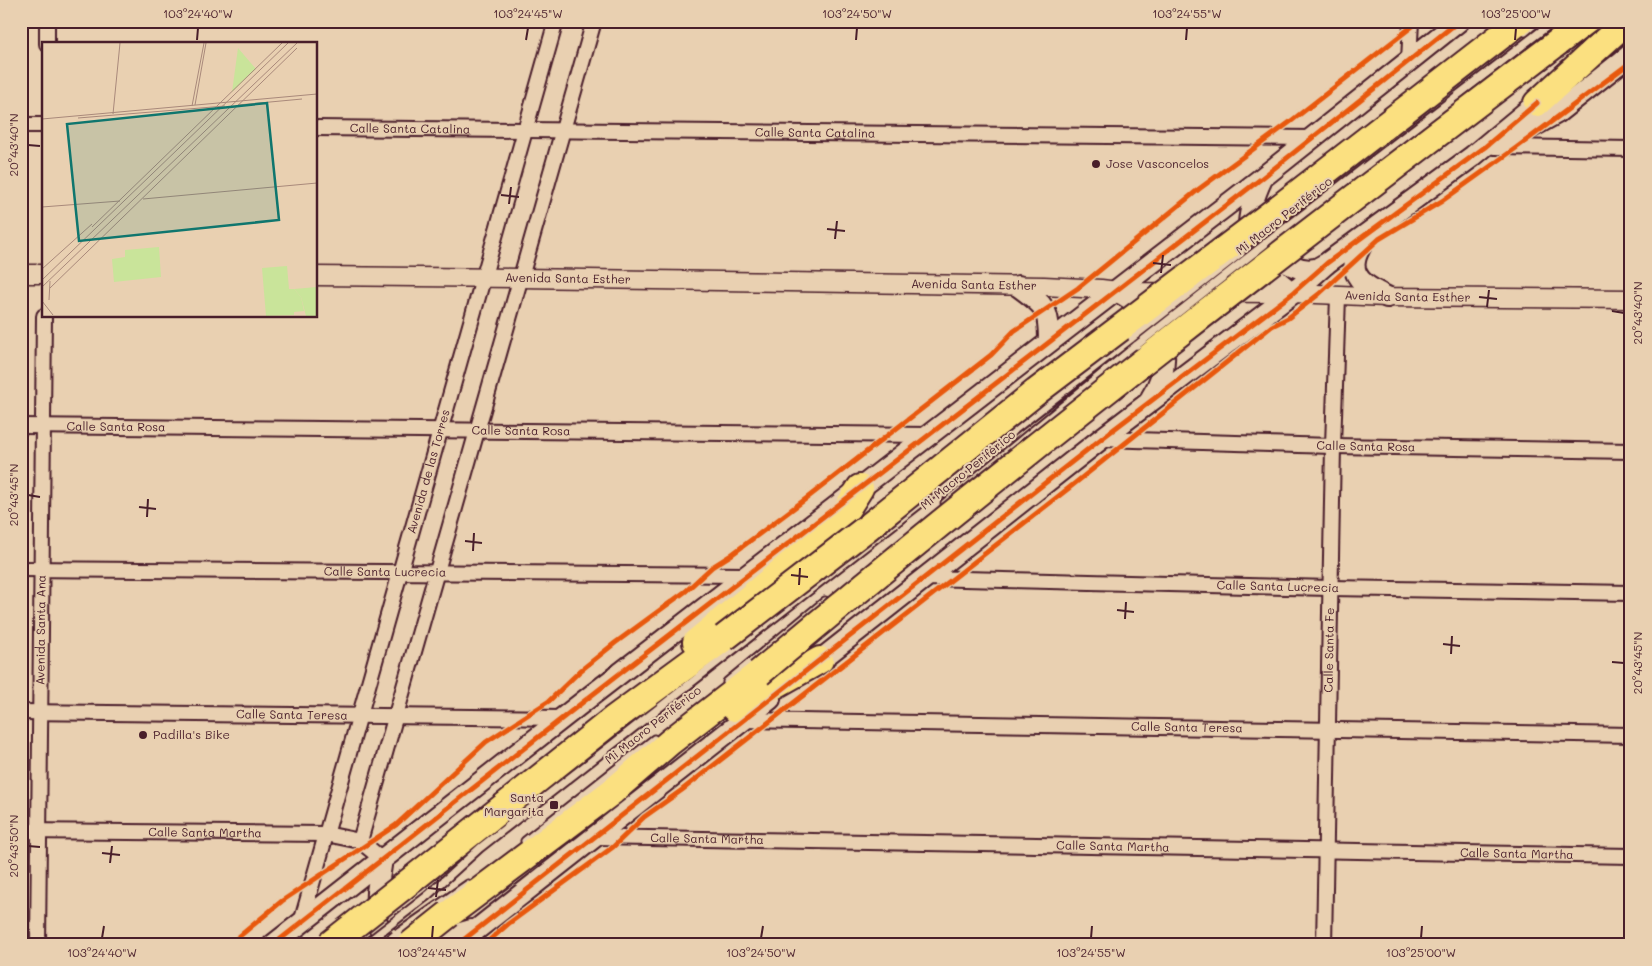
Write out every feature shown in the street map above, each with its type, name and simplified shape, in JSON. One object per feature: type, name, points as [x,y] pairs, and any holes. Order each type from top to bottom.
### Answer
[{"type":"highway","points":[[612,791],[666,737],[759,673],[893,561],[1098,396],[1366,188],[1586,21]]},
{"type":"highway","points":[[1538,103],[1627,21]]},
{"type":"highway","points":[[329,945],[616,718],[867,528],[1036,392],[1518,30]]},
{"type":"highway","points":[[643,698],[665,668],[836,526],[860,488]]},
{"type":"highway","points":[[392,942],[732,710],[820,660]]},
{"type":"main road","points":[[273,945],[563,718],[1262,178],[1460,21]]},
{"type":"main road","points":[[1485,147],[1521,133],[1557,113],[1631,54]]},
{"type":"main road","points":[[457,945],[476,936],[743,720],[1101,439],[1293,293],[1327,263],[1485,147],[1538,103]]},
{"type":"main road","points":[[1262,178],[1252,202],[1249,221],[1250,238],[1258,259],[1272,278],[1293,293]]},
{"type":"main road","points":[[1249,221],[1260,245],[1282,261],[1294,266],[1314,270],[1327,263]]},
{"type":"main road","points":[[1368,233],[1355,260],[1356,272],[1369,288],[1387,297]]},
{"type":"main road","points":[[1018,286],[1042,304],[1049,320],[1049,342]]},
{"type":"main road","points":[[1116,291],[1138,304],[1154,322],[1162,345],[1163,363],[1160,381],[1149,402]]},
{"type":"main road","points":[[1081,318],[1104,315],[1121,318],[1135,324],[1145,332],[1163,363]]},
{"type":"main road","points":[[382,859],[376,920],[383,933],[395,941],[411,943],[446,937],[476,936]]},
{"type":"main road","points":[[376,920],[392,942]]},
{"type":"street","points":[[47,21],[47,42]]},
{"type":"street","name":"Avenida de las Torres","points":[[301,923],[556,21]]},
{"type":"street","points":[[360,841],[594,21]]},
{"type":"street","points":[[1409,60],[1411,21]]},
{"type":"street","points":[[21,125],[42,125]]},
{"type":"street","name":"Calle Santa Catalina","points":[[318,128],[1313,138]]},
{"type":"street","points":[[1485,147],[1631,149]]},
{"type":"street","points":[[21,274],[42,274]]},
{"type":"street","name":"Avenida Santa Esther","points":[[318,276],[1018,286],[1116,291],[1293,293],[1387,297],[1631,299]]},
{"type":"street","name":"Calle Santa Fe","points":[[1324,945],[1333,446],[1338,296]]},
{"type":"street","name":"Avenida Santa Ana","points":[[38,945],[44,318]]},
{"type":"street","name":"Calle Santa Rosa","points":[[21,426],[930,434]]},
{"type":"street","name":"Calle Santa Rosa","points":[[1101,439],[1333,446],[1631,451]]},
{"type":"street","name":"Calle Santa Lucrecia","points":[[21,569],[748,575]]},
{"type":"street","name":"Calle Santa Lucrecia","points":[[924,578],[1631,593]]},
{"type":"street","name":"Calle Santa Teresa","points":[[21,712],[563,718]]},
{"type":"street","name":"Calle Santa Teresa","points":[[743,720],[1631,735]]},
{"type":"street","name":"Calle Santa Martha","points":[[21,831],[326,834],[360,841],[382,859]]},
{"type":"street","name":"Calle Santa Martha","points":[[595,838],[1631,856]]},
{"type":"lane","points":[[1518,30],[1538,21]]},
{"type":"lane","name":"Mi Macro Periférico","points":[[938,508],[1137,345],[1554,21]]},
{"type":"lane","name":"Mi Macro Periférico","points":[[364,945],[427,896],[480,848],[1273,228]]},
{"type":"lane","points":[[724,684],[831,596]]},
{"type":"lane","name":"Mi Macro Periférico","points":[[517,847],[666,737]]},
{"type":"lane","points":[[392,942],[472,881]]},
{"type":"cycle path","points":[[229,945],[282,901],[396,825],[486,742],[549,701],[580,671],[686,591],[712,567],[807,498],[991,355],[1014,331],[1078,288],[1199,189],[1290,122],[1419,21]]},
{"type":"cycle path","points":[[273,945],[592,695],[1262,178],[1459,21]]},
{"type":"cycle path","points":[[484,945],[508,924],[613,847],[644,817],[682,790],[1069,488],[1272,326],[1288,318],[1319,294],[1379,239],[1442,201],[1631,62]]},
{"type":"cycle path","points":[[457,945],[1101,439],[1293,293],[1327,263],[1485,147],[1537,103]]},
{"type":"place","name":"Jose Vasconcelos","points":[[1096,164]]},
{"type":"place","name":"Padilla's Bike","points":[[143,735]]},
{"type":"place","name":"Santa Margarita","points":[[554,805]]}]
